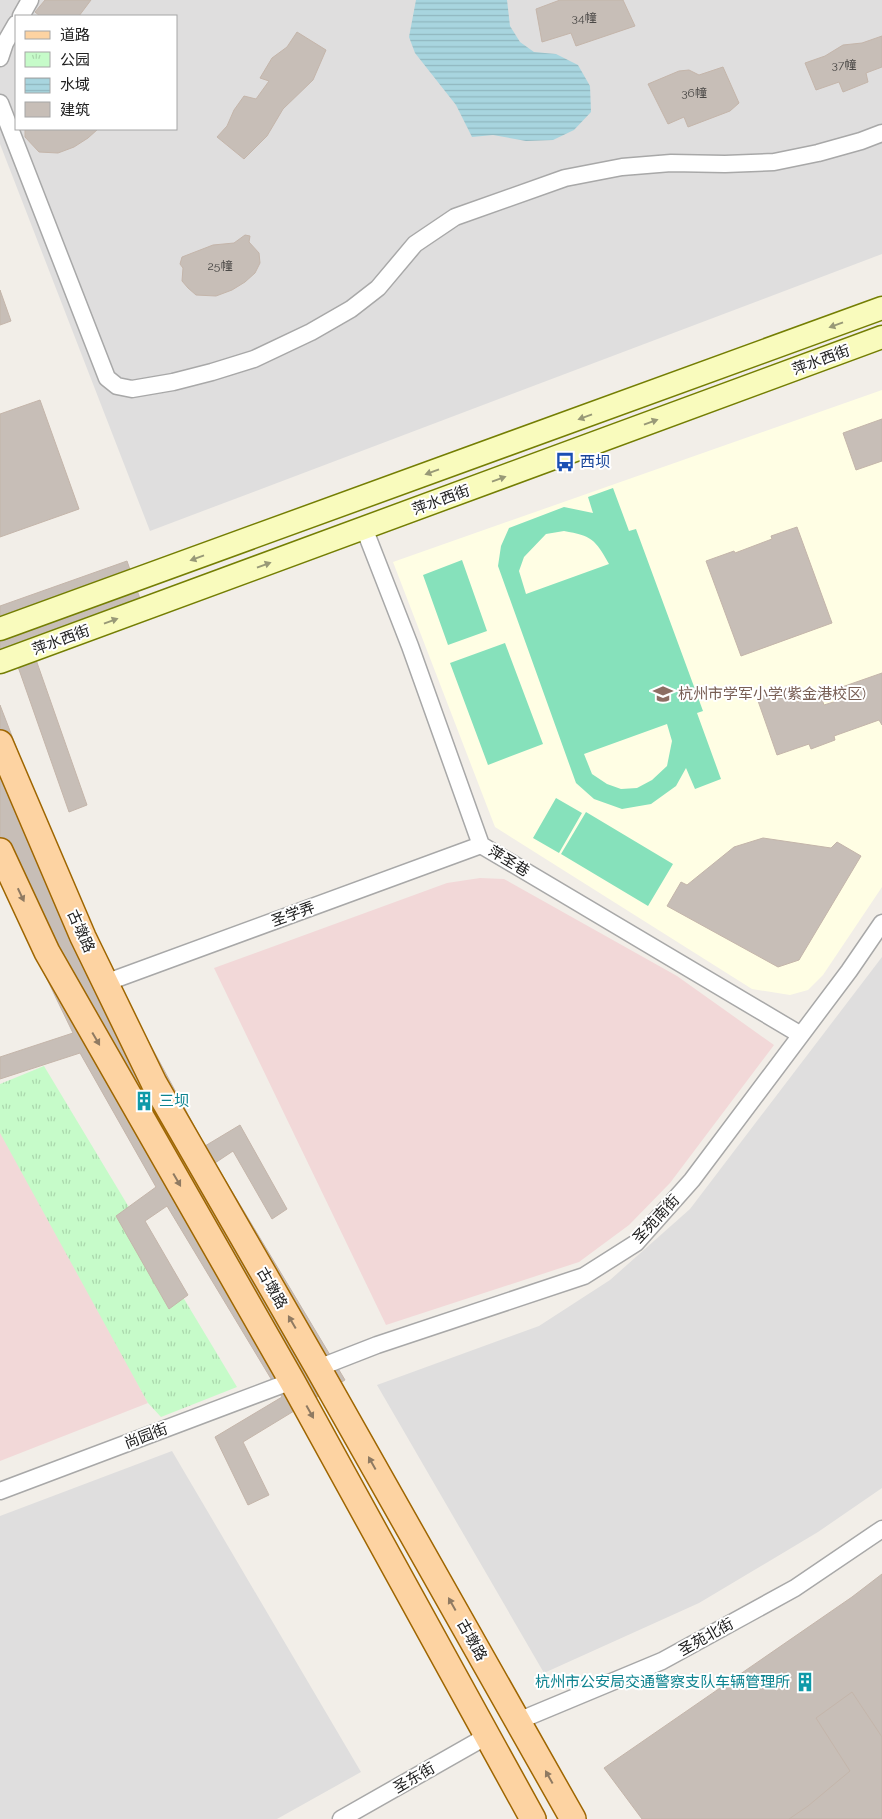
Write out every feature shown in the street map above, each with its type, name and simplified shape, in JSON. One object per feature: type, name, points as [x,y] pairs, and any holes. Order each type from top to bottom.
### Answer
[{"type":"main road","name":"萍水西街","points":[[0,629],[882,308]]},
{"type":"main road","name":"萍水西街","points":[[0,662],[882,337]]},
{"type":"main road","name":"古墩路","points":[[0,743],[83,938],[154,1083],[318,1368],[573,1819]]},
{"type":"main road","name":"古墩路","points":[[0,851],[47,952],[292,1381],[533,1819]]},
{"type":"street","points":[[22,15],[30,0]]},
{"type":"street","points":[[0,58],[5,43],[15,26]]},
{"type":"street","points":[[0,103],[107,378],[117,386],[132,389],[173,382],[229,367],[254,359],[311,332],[351,309],[378,288],[415,244],[455,217],[565,178],[622,166],[672,163],[725,164],[774,162],[844,146],[882,133]]},
{"type":"street","name":"萍圣巷","points":[[364,528],[410,646],[481,845],[801,1035]]},
{"type":"street","name":"圣学弄","points":[[105,983],[481,845]]},
{"type":"street","name":"圣苑南街","points":[[318,1368],[377,1345],[584,1276],[636,1243],[692,1180],[849,971],[882,923]]},
{"type":"street","name":"尚园街","points":[[0,1491],[292,1381]]},
{"type":"street","name":"圣苑北街","points":[[518,1721],[662,1661],[794,1588],[882,1529]]},
{"type":"street","name":"圣东街","points":[[341,1819],[487,1736]]},
{"type":"shaded area","points":[[0,0],[882,0],[882,254],[150,531],[0,144]]},
{"type":"shaded area","name":"杭州市学军小学(紫金港校区)","points":[[882,390],[882,887],[823,975],[808,990],[790,995],[752,989],[495,827],[393,562]]},
{"type":"shaded area","points":[[480,878],[504,879],[677,976],[774,1045],[670,1183],[629,1225],[579,1262],[386,1325],[214,968],[447,883]]},
{"type":"shaded area","points":[[882,957],[882,1488],[818,1532],[699,1603],[544,1673],[377,1385],[539,1326],[610,1280],[690,1209]]},
{"type":"shaded area","points":[[0,1121],[148,1403],[0,1461]]},
{"type":"shaded area","points":[[172,1451],[361,1772],[277,1819],[0,1819],[0,1516]]},
{"type":"green space","points":[[613,488],[629,531],[636,529],[703,711],[697,713],[721,779],[695,789],[686,768],[676,786],[651,804],[622,809],[594,799],[576,783],[498,566],[501,546],[509,528],[564,507],[593,513],[588,497]],"holes":[[[564,531],[592,540],[609,564],[526,594],[519,571],[524,557],[546,534]],[[667,724],[672,741],[667,766],[652,780],[637,788],[621,789],[607,784],[592,774],[584,754]]]},
{"type":"green space","points":[[462,560],[487,631],[448,645],[423,575]]},
{"type":"green space","points":[[505,643],[543,744],[488,765],[450,663]]},
{"type":"green space","points":[[556,798],[582,813],[559,853],[533,838]]},
{"type":"green space","points":[[586,812],[673,864],[648,906],[561,854]]},
{"type":"green space","points":[[44,1066],[237,1387],[161,1417],[148,1403],[0,1133],[0,1084]]},
{"type":"water","points":[[416,0],[507,0],[510,26],[520,42],[534,52],[556,54],[578,65],[590,86],[591,112],[574,130],[553,140],[526,141],[493,135],[472,137],[456,105],[415,53],[409,37]]},
{"type":"building","points":[[45,0],[91,0],[80,15],[39,15],[35,12]]},
{"type":"building","points":[[560,0],[623,0],[635,26],[576,46],[571,33],[542,42],[536,9]]},
{"type":"building","points":[[297,32],[326,50],[313,80],[283,109],[267,136],[244,159],[217,137],[227,126],[234,110],[244,96],[256,99],[269,81],[260,78],[272,58],[287,47]]},
{"type":"building","points":[[882,36],[882,67],[866,73],[868,82],[843,92],[839,82],[816,90],[805,63],[825,56],[843,45],[862,43]]},
{"type":"building","points":[[723,67],[739,103],[730,111],[688,127],[684,117],[668,124],[648,84],[679,71],[689,70],[699,75]]},
{"type":"building","points":[[25,130],[97,130],[74,147],[58,153],[39,152],[25,137]]},
{"type":"building","points":[[245,235],[250,236],[249,242],[259,253],[260,263],[255,273],[245,282],[232,290],[216,296],[196,295],[182,281],[183,268],[180,264],[182,257],[213,245],[234,243]]},
{"type":"building","points":[[0,290],[11,321],[0,325]]},
{"type":"building","points":[[40,400],[79,509],[0,537],[0,414]]},
{"type":"building","points":[[882,419],[882,461],[856,470],[843,433]]},
{"type":"building","points":[[797,527],[832,623],[741,656],[706,561],[734,551],[735,553],[772,539],[771,536]]},
{"type":"building","points":[[127,561],[145,613],[34,654],[87,805],[69,812],[16,661],[0,667],[0,606]]},
{"type":"building","points":[[882,673],[882,725],[879,720],[834,736],[835,740],[811,749],[809,744],[777,755],[757,698],[792,686],[797,702],[820,694],[824,705],[846,698],[842,687]]},
{"type":"building","name":"三坝","points":[[0,705],[59,858],[124,996],[205,1146],[240,1125],[287,1209],[272,1219],[233,1151],[215,1163],[345,1380],[243,1442],[269,1495],[248,1505],[215,1437],[282,1397],[167,1206],[145,1221],[188,1295],[169,1309],[116,1216],[156,1187],[80,1053],[0,1079],[0,1057],[73,1033],[44,973],[0,862]]},
{"type":"building","points":[[763,838],[831,848],[837,842],[861,856],[799,960],[778,967],[667,906],[681,882],[687,885],[734,847]]},
{"type":"building","name":"杭州市公安局交通警察支队车辆管理所","points":[[882,1574],[882,1819],[642,1819],[604,1768],[852,1597]]},
{"type":"building","name":"杭州市公安局交通警察支队车辆管理所","points":[[852,1692],[882,1737],[882,1819],[789,1819],[808,1806],[850,1771],[816,1718]]},
{"type":"place","name":"西坝","points":[[565,462]]},
{"type":"place","name":"杭州市学军小学(紫金港校区)","points":[[663,694]]},
{"type":"place","name":"三坝","points":[[144,1101]]},
{"type":"place","name":"杭州市公安局交通警察支队车辆管理所","points":[[805,1682]]}]
